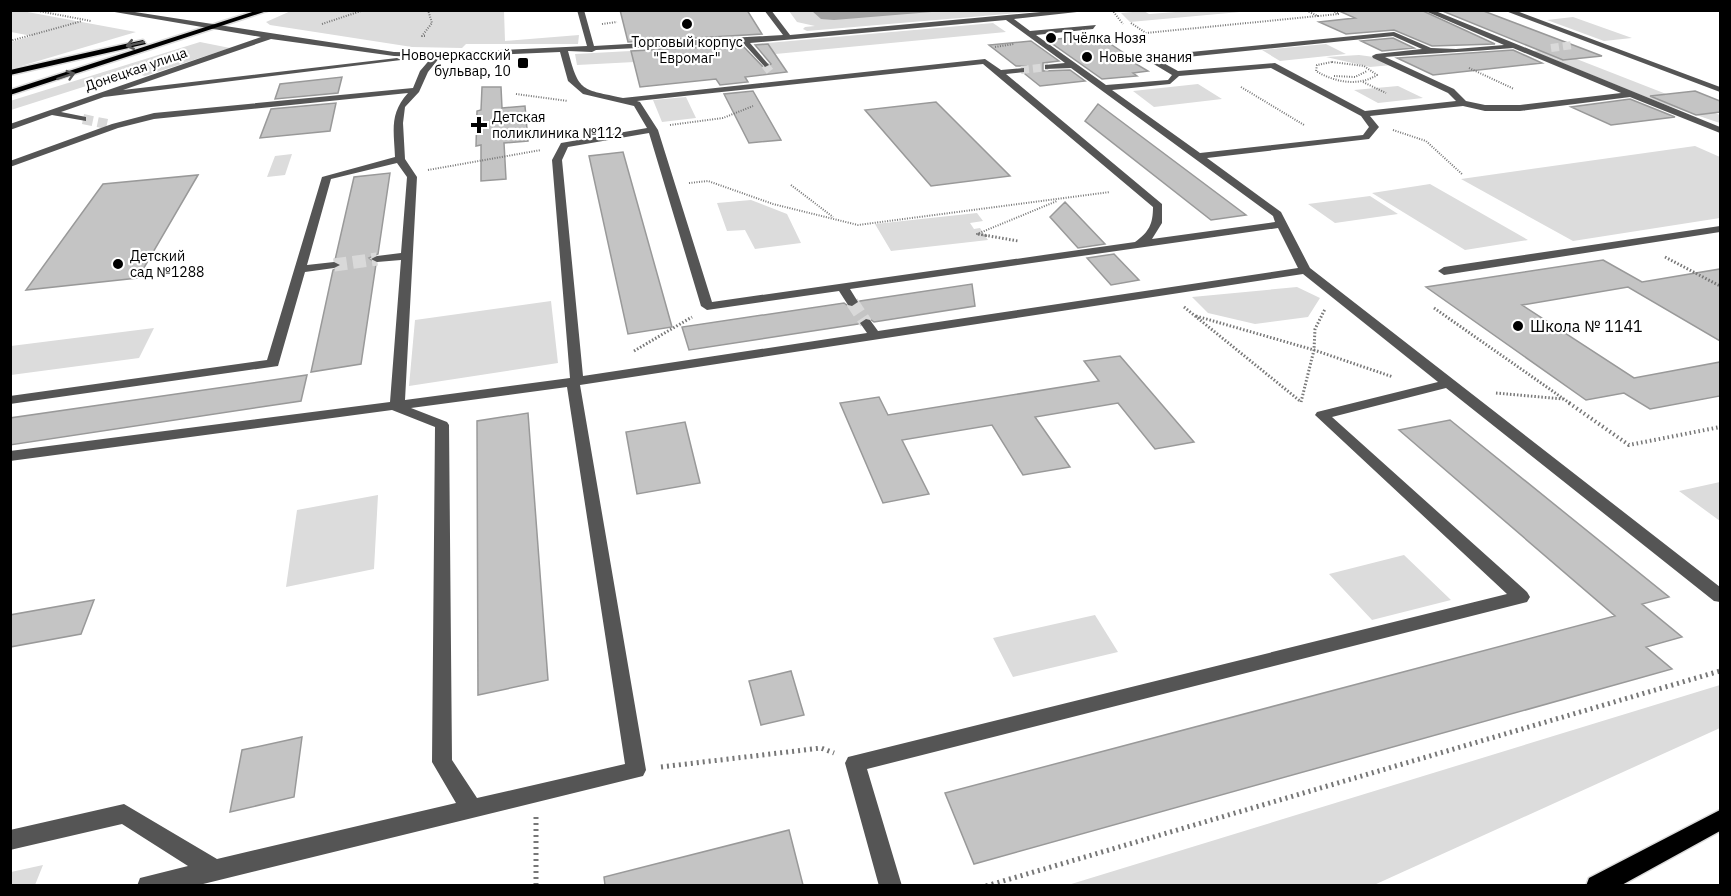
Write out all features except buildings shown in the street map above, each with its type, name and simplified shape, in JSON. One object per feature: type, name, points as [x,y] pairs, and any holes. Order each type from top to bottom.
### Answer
[{"type":"main road","name":"Донецкая улица","points":[[10,93],[267,10]]},
{"type":"main road","name":"Донецкая улица","points":[[10,73],[213,27]]},
{"type":"main road","points":[[1597,885],[1720,820]]},
{"type":"street","points":[[106,10],[394,54],[438,56]]},
{"type":"street","points":[[126,14],[138,10]]},
{"type":"street","points":[[580,10],[591,46]]},
{"type":"street","points":[[767,10],[788,38]]},
{"type":"street","points":[[591,46],[788,38],[1092,10]]},
{"type":"street","points":[[1426,10],[1720,130]]},
{"type":"street","points":[[1506,10],[1720,90]]},
{"type":"street","points":[[1008,18],[1278,214],[1305,270],[1720,596]]},
{"type":"street","points":[[1029,33],[1093,27]]},
{"type":"street","points":[[105,94],[438,56],[564,51],[591,46],[781,29]]},
{"type":"street","points":[[1198,156],[1366,137],[1374,127],[1364,114],[1272,65],[1177,74],[1150,58],[1394,34],[1430,50]]},
{"type":"street","name":"Донецкая улица","points":[[10,127],[271,36]]},
{"type":"street","points":[[746,41],[765,65]]},
{"type":"street","points":[[1573,45],[1593,43]]},
{"type":"street","points":[[1463,103],[1451,91],[1376,56],[1430,50],[1456,51],[1516,46]]},
{"type":"street","points":[[1526,51],[1543,49]]},
{"type":"street","points":[[564,51],[572,81],[586,92],[637,104],[653,130],[707,306],[1283,224]]},
{"type":"street","points":[[397,407],[410,174],[400,159],[398,123],[401,106],[416,90],[424,71],[438,56]]},
{"type":"street","points":[[623,100],[775,78],[985,61],[1158,206],[1158,226],[1152,236],[1139,244]]},
{"type":"street","points":[[1048,67],[1073,65]]},
{"type":"street","points":[[999,73],[1021,70]]},
{"type":"street","points":[[1105,88],[1170,82],[1177,74]]},
{"type":"street","points":[[10,164],[111,125],[154,116],[416,90]]},
{"type":"street","points":[[1364,114],[1463,103],[1485,108],[1521,108],[1631,94]]},
{"type":"street","points":[[52,113],[83,119]]},
{"type":"street","points":[[148,885],[636,770],[575,381],[557,160],[564,146],[653,130]]},
{"type":"street","points":[[10,400],[273,363],[327,177],[400,159]]},
{"type":"street","points":[[1444,271],[1720,229]]},
{"type":"street","points":[[377,260],[407,256]]},
{"type":"street","points":[[300,269],[334,265]]},
{"type":"street","points":[[10,456],[397,407],[1305,270]]},
{"type":"street","points":[[842,286],[852,302]]},
{"type":"street","points":[[866,323],[875,336]]},
{"type":"street","points":[[1322,415],[1425,388],[1453,386]]},
{"type":"street","points":[[397,407],[442,425],[442,762],[472,809]]},
{"type":"street","points":[[891,885],[855,763],[1521,597],[1322,415]]},
{"type":"street","points":[[10,840],[124,814],[214,870]]},
{"type":"path","points":[[428,10],[432,23],[422,36],[431,36]]},
{"type":"path","points":[[1112,10],[1124,24]]},
{"type":"path","points":[[1305,10],[1318,16]]},
{"type":"path","points":[[1131,23],[1146,33],[1339,14],[1331,10]]},
{"type":"path","points":[[10,40],[86,20]]},
{"type":"path","points":[[1430,50],[1547,104]]},
{"type":"path","points":[[1332,62],[1372,69],[1377,75],[1362,81],[1345,81],[1321,75],[1316,71],[1317,65],[1332,62]]},
{"type":"path","points":[[1321,75],[1355,77],[1372,69]]},
{"type":"path","points":[[1215,71],[1330,141]]},
{"type":"path","points":[[1362,81],[1394,98]]},
{"type":"path","points":[[1374,127],[1425,139],[1436,145],[1463,176]]},
{"type":"path","points":[[410,174],[564,146]]},
{"type":"path","points":[[670,185],[708,181],[773,204],[858,225],[1138,189]]},
{"type":"path","points":[[791,185],[836,220]]},
{"type":"path","points":[[1024,242],[977,234],[1063,198]]},
{"type":"path","points":[[1637,242],[1720,286]]},
{"type":"path","points":[[1163,292],[1300,401],[1322,415]]},
{"type":"path","points":[[1300,401],[1314,350],[1315,329],[1334,293]]},
{"type":"path","points":[[627,355],[667,334],[707,306]]},
{"type":"path","points":[[1434,308],[1629,445],[1720,428]]},
{"type":"path","points":[[1196,316],[1314,350],[1425,388]]},
{"type":"path","points":[[1453,386],[1564,399]]},
{"type":"path","points":[[986,885],[1720,671]]},
{"type":"path","points":[[636,770],[821,748],[855,763]]},
{"type":"path","points":[[536,794],[536,885]]},
{"type":"shaded area","points":[[11,10],[136,32],[11,69],[11,42],[32,36],[11,32]]},
{"type":"shaded area","points":[[293,10],[504,11],[505,41],[579,35],[578,44],[466,44],[462,48],[412,47],[270,25],[266,22]]},
{"type":"shaded area","points":[[789,11],[1042,11],[807,31],[803,29],[815,26],[797,22]]},
{"type":"shaded area","points":[[812,11],[944,11],[834,20],[821,19]]},
{"type":"shaded area","points":[[1144,11],[1149,14],[1189,11],[1251,11],[1130,22],[1121,13]]},
{"type":"shaded area","points":[[1573,17],[1632,38],[1604,41],[1547,20]]},
{"type":"shaded area","points":[[993,23],[1006,32],[765,55],[756,44]]},
{"type":"shaded area","points":[[200,42],[230,48],[145,76],[130,72],[11,110],[10,101]]},
{"type":"shaded area","points":[[1326,44],[1346,54],[1280,61],[1262,50]]},
{"type":"shaded area","points":[[742,45],[750,56],[577,65],[575,54]]},
{"type":"shaded area","points":[[1551,49],[1720,115],[1720,123],[1666,105],[1533,51]]},
{"type":"shaded area","points":[[1359,55],[1374,57],[1392,65],[1370,67],[1326,57]]},
{"type":"shaded area","points":[[1198,84],[1222,99],[1154,107],[1133,91]]},
{"type":"shaded area","points":[[1398,86],[1423,98],[1378,103],[1354,90]]},
{"type":"shaded area","points":[[686,97],[696,118],[662,122],[653,100]]},
{"type":"shaded area","points":[[1695,146],[1720,157],[1720,218],[1573,241],[1461,179]]},
{"type":"shaded area","points":[[292,154],[285,175],[267,177],[275,156]]},
{"type":"shaded area","points":[[1430,184],[1528,240],[1465,250],[1372,193]]},
{"type":"shaded area","points":[[1370,196],[1398,214],[1335,223],[1308,204]]},
{"type":"shaded area","points":[[751,200],[787,214],[801,243],[755,249],[745,230],[727,231],[717,203]]},
{"type":"shaded area","points":[[977,213],[983,221],[970,223],[974,229],[980,228],[988,240],[891,251],[875,224]]},
{"type":"shaded area","points":[[1297,287],[1320,298],[1308,317],[1255,324],[1208,313],[1192,297]]},
{"type":"shaded area","points":[[551,301],[558,363],[409,386],[415,320]]},
{"type":"shaded area","points":[[154,328],[139,358],[11,375],[11,346]]},
{"type":"shaded area","points":[[1720,482],[1720,521],[1679,491]]},
{"type":"shaded area","points":[[378,495],[374,569],[286,587],[297,510]]},
{"type":"shaded area","points":[[1404,555],[1451,600],[1372,620],[1329,574]]},
{"type":"shaded area","points":[[1095,615],[1118,652],[1013,677],[993,638]]},
{"type":"shaded area","points":[[1720,685],[1720,728],[1374,885],[1068,885]]},
{"type":"shaded area","points":[[43,865],[35,885],[11,885],[11,872]]},
{"type":"tunnel","points":[[1551,48],[1573,45]]},
{"type":"tunnel","points":[[765,65],[772,74]]},
{"type":"tunnel","points":[[1021,70],[1048,67]]},
{"type":"tunnel","points":[[83,119],[107,124]]},
{"type":"tunnel","points":[[334,265],[377,259]]},
{"type":"tunnel","points":[[852,302],[866,323]]},
{"type":"place","name":"Торговый корпус \"Евромаг\"","points":[[687,24]]},
{"type":"place","name":"Пчёлка Нозя","points":[[1051,38]]},
{"type":"place","name":"Новые знания","points":[[1087,57]]},
{"type":"place","name":"Новочеркасский бульвар, 10","points":[[523,63]]},
{"type":"place","name":"Детская поликлиника №112","points":[[479,125]]},
{"type":"place","name":"Детский сад №1288","points":[[118,264]]},
{"type":"place","name":"Школа № 1141","points":[[1518,326]]}]
